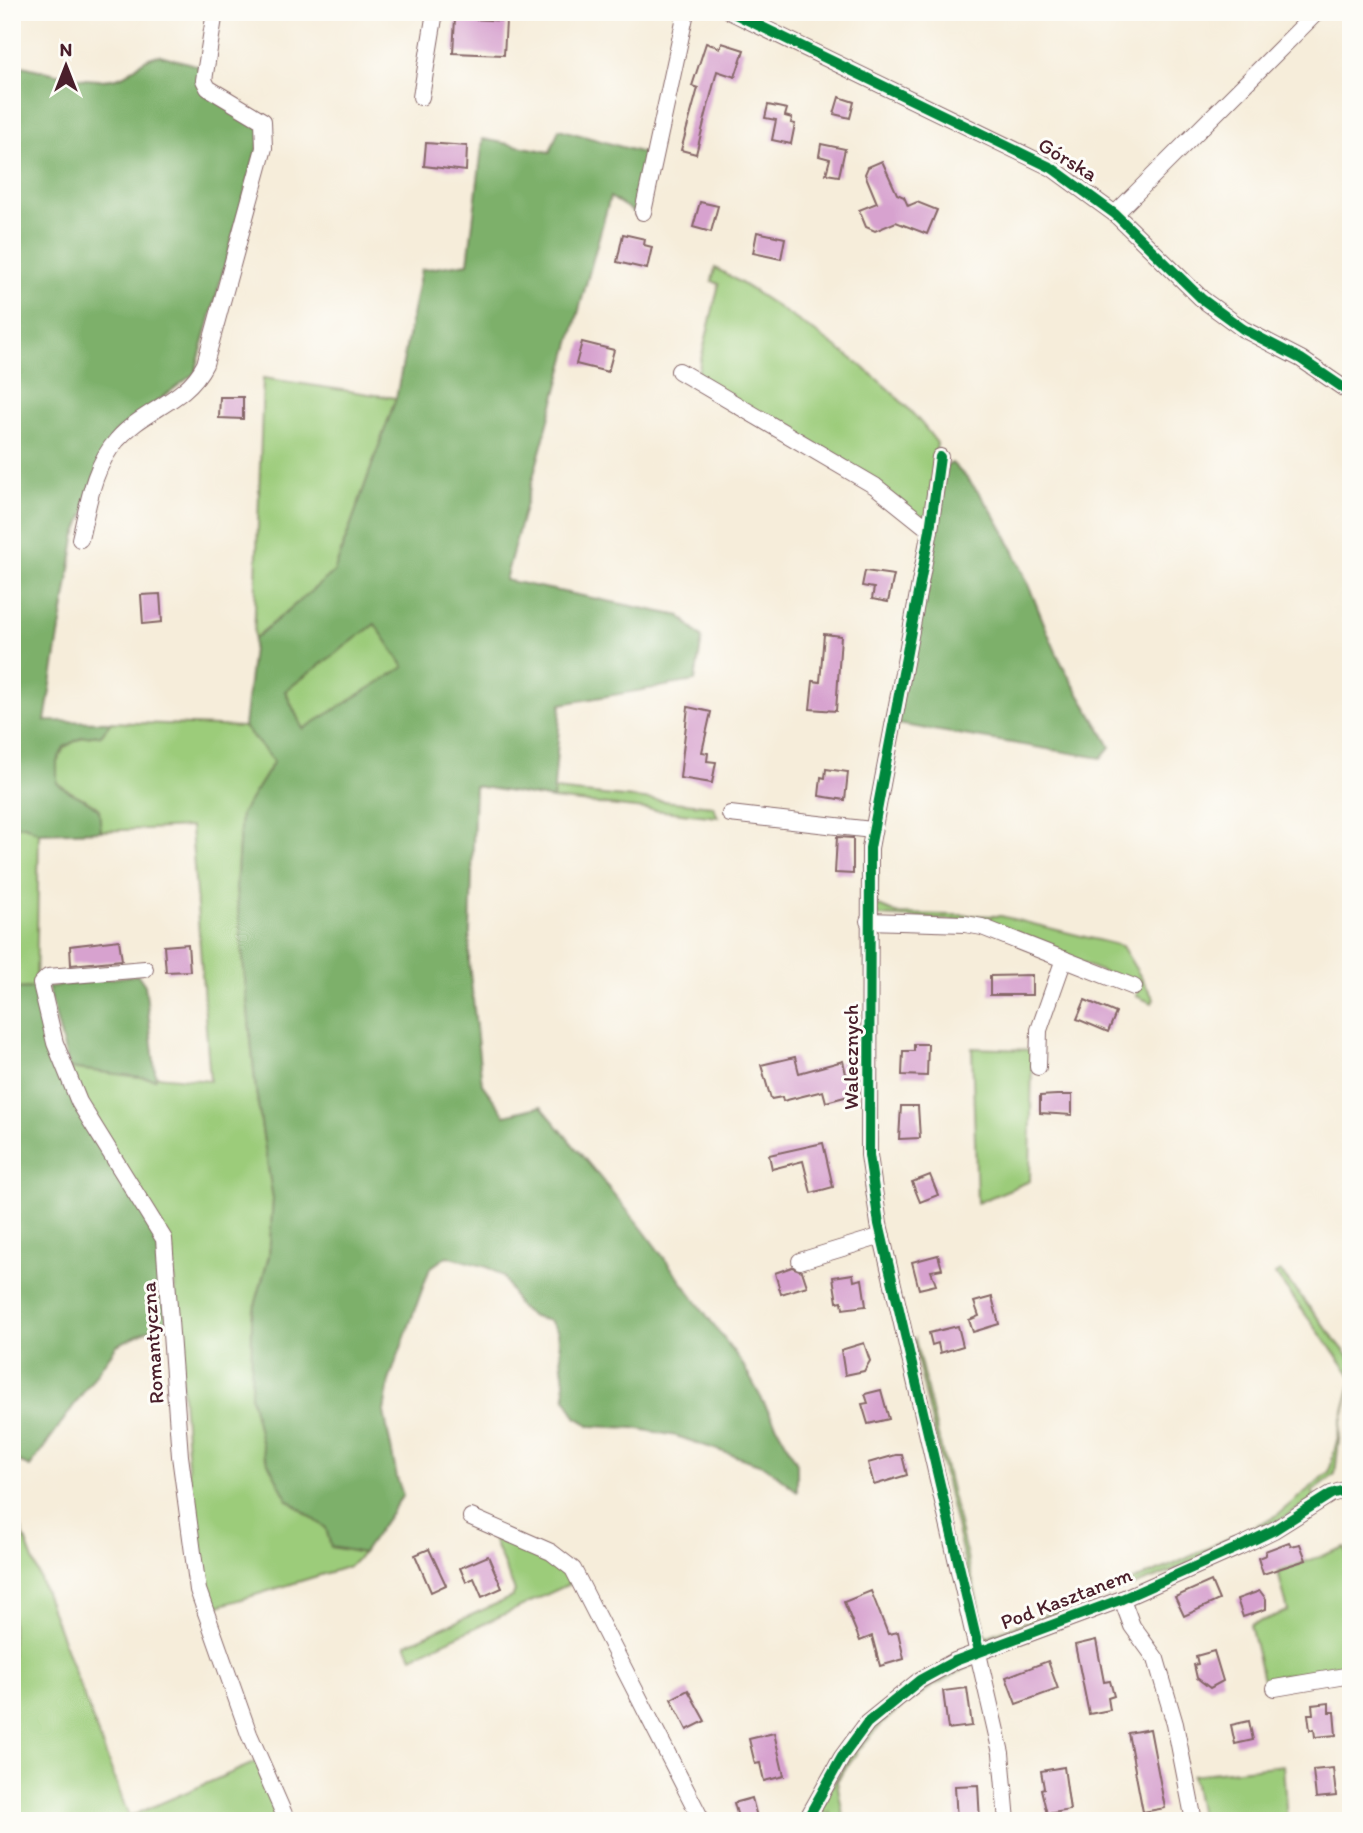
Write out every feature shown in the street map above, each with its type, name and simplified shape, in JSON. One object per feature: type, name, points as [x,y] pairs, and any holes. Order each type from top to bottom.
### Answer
[{"type":"street","points":[[80,539],[89,499],[107,452],[130,428],[188,390],[205,364],[264,148],[263,121],[208,88],[204,80],[215,12]]},
{"type":"street","points":[[421,97],[435,12]]},
{"type":"street","points":[[643,212],[686,12]]},
{"type":"street","name":"Górska","points":[[731,12],[1052,168],[1115,214],[1202,299],[1243,329],[1301,359],[1351,393]]},
{"type":"street","points":[[1115,214],[1317,12]]},
{"type":"street","points":[[679,371],[875,486],[930,530]]},
{"type":"street","name":"Walecznych","points":[[940,457],[930,530],[872,830],[869,921],[869,1156],[882,1236],[1001,1753],[1007,1821]]},
{"type":"street","points":[[730,814],[872,830]]},
{"type":"street","points":[[869,921],[974,925],[1134,987]]},
{"type":"street","points":[[1038,1067],[1039,1030],[1064,960]]},
{"type":"street","name":"Romantyczna","points":[[145,969],[48,977],[41,984],[55,1043],[79,1102],[164,1238],[180,1456],[198,1590],[249,1734],[287,1821]]},
{"type":"street","points":[[800,1261],[882,1236]]},
{"type":"street","points":[[1351,1468],[1351,1475]]},
{"type":"street","name":"Pod Kasztanem","points":[[806,1821],[836,1765],[867,1723],[920,1680],[979,1651],[1122,1599],[1274,1530],[1331,1494],[1351,1488]]},
{"type":"street","points":[[471,1517],[551,1552],[573,1569],[702,1821]]},
{"type":"street","points":[[1122,1599],[1132,1626],[1156,1659],[1175,1724],[1194,1821]]},
{"type":"street","points":[[1275,1688],[1351,1675]]},
{"type":"green space","points":[[160,55],[199,66],[200,82],[253,117],[262,131],[195,373],[115,433],[75,538],[45,721],[111,722],[101,735],[83,737],[64,747],[57,762],[57,783],[99,810],[101,831],[39,833],[25,825],[12,826],[12,64],[98,80],[122,76],[146,59]]},
{"type":"green space","points":[[559,129],[650,155],[637,214],[610,197],[505,580],[680,616],[702,638],[695,681],[561,704],[553,799],[475,786],[469,962],[482,1084],[505,1115],[541,1106],[641,1227],[742,1363],[797,1463],[797,1491],[765,1466],[676,1436],[634,1428],[591,1426],[576,1417],[566,1399],[558,1332],[550,1321],[533,1317],[518,1306],[504,1277],[487,1267],[447,1256],[430,1268],[389,1381],[384,1412],[403,1495],[363,1553],[331,1547],[326,1528],[287,1499],[264,1455],[251,1397],[252,1317],[269,1256],[273,1199],[256,1091],[236,888],[241,814],[274,761],[244,727],[254,639],[334,572],[396,398],[421,270],[468,263],[483,139],[550,152]],"holes":[[[375,624],[404,667],[303,729],[285,691]]]},
{"type":"green space","points":[[715,268],[734,278],[849,357],[887,388],[921,423],[937,443],[928,523],[697,376],[719,284],[712,281]]},
{"type":"green space","points":[[263,378],[396,398],[334,572],[254,639]]},
{"type":"green space","points":[[952,463],[989,506],[1003,529],[1057,654],[1110,747],[1101,758],[897,724],[945,467]]},
{"type":"green space","points":[[376,623],[404,667],[303,730],[285,691]]},
{"type":"green space","points":[[111,722],[244,727],[275,761],[241,814],[236,888],[256,1091],[273,1199],[269,1256],[252,1317],[287,1499],[326,1528],[331,1547],[363,1553],[350,1566],[206,1610],[193,1532],[172,1251],[83,1100],[69,1068],[210,1081],[191,827],[101,831],[99,809],[57,783],[57,762],[64,747],[83,737],[101,735]]},
{"type":"green space","points":[[554,790],[713,806],[718,817],[553,799]]},
{"type":"green space","points":[[25,825],[39,833],[36,988],[12,989],[12,827]]},
{"type":"green space","points":[[877,831],[880,831],[876,905],[899,914],[1001,916],[1122,946],[1154,999],[1152,1003],[1136,996],[1139,987],[983,922],[879,916],[875,911]]},
{"type":"green space","points":[[138,975],[145,985],[156,1079],[69,1068],[48,987]]},
{"type":"green space","points":[[36,988],[50,1044],[160,1241],[167,1321],[117,1345],[30,1467],[12,1459],[12,989]]},
{"type":"green space","points":[[972,1048],[1032,1050],[1030,1181],[977,1203]]},
{"type":"green space","points":[[1280,1271],[1351,1359],[1351,1375],[1275,1274]]},
{"type":"green space","points":[[915,1339],[986,1637],[1168,1567],[1276,1516],[1329,1472],[1341,1426],[1335,1474],[1312,1492],[1316,1497],[1285,1517],[1168,1573],[983,1641],[913,1342]]},
{"type":"green space","points":[[12,1504],[129,1817],[256,1762],[282,1821],[12,1821]]},
{"type":"green space","points":[[486,1528],[549,1554],[576,1581],[412,1657],[406,1644],[512,1597],[515,1591],[492,1537],[478,1531]]},
{"type":"green space","points":[[1345,1547],[1351,1568],[1351,1669],[1292,1682],[1290,1674],[1263,1679],[1250,1625],[1288,1611],[1278,1572]]},
{"type":"green space","points":[[972,1661],[973,1665],[930,1688],[895,1712],[851,1760],[837,1781],[844,1821],[832,1821],[830,1812],[814,1821],[845,1763],[878,1721],[916,1692]]},
{"type":"green space","points":[[1283,1765],[1287,1821],[1201,1821],[1192,1775]]},
{"type":"building","points":[[455,18],[506,21],[504,55],[453,53]]},
{"type":"building","points":[[706,43],[720,48],[722,43],[744,50],[735,77],[717,71],[696,154],[681,150],[698,88],[692,86]]},
{"type":"building","points":[[839,97],[854,102],[850,118],[834,114]]},
{"type":"building","points":[[768,105],[787,109],[785,116],[792,118],[791,123],[795,124],[791,144],[772,140],[776,120],[765,118]]},
{"type":"building","points":[[426,143],[467,146],[466,171],[424,166]]},
{"type":"building","points":[[821,144],[845,149],[839,176],[826,174],[830,159],[819,156]]},
{"type":"building","points":[[882,161],[897,194],[904,197],[908,206],[917,202],[937,210],[927,234],[896,222],[875,231],[866,227],[859,210],[877,203],[865,174],[868,167]]},
{"type":"building","points":[[700,202],[718,206],[711,232],[693,227]]},
{"type":"building","points":[[757,232],[785,238],[781,259],[753,253]]},
{"type":"building","points":[[623,234],[645,239],[644,245],[652,247],[647,269],[617,262]]},
{"type":"building","points":[[582,342],[614,350],[608,372],[576,364]]},
{"type":"building","points":[[220,397],[243,397],[243,419],[219,418]]},
{"type":"building","points":[[865,571],[894,575],[888,602],[872,599],[874,588],[862,586]]},
{"type":"building","points":[[160,594],[162,622],[143,624],[141,595]]},
{"type":"building","points":[[824,634],[841,636],[836,711],[810,709],[813,681],[820,682]]},
{"type":"building","points":[[688,707],[711,712],[702,752],[708,753],[707,761],[716,762],[712,783],[680,778]]},
{"type":"building","points":[[826,769],[848,772],[845,800],[819,796],[821,777],[825,778]]},
{"type":"building","points":[[837,837],[853,838],[853,874],[835,873]]},
{"type":"building","points":[[119,940],[122,960],[71,965],[70,946]]},
{"type":"building","points":[[188,944],[190,971],[166,972],[164,946]]},
{"type":"building","points":[[1032,975],[1032,995],[990,995],[990,976]]},
{"type":"building","points":[[1085,1000],[1116,1013],[1108,1032],[1077,1019]]},
{"type":"building","points":[[914,1044],[928,1044],[927,1076],[902,1075],[903,1051],[914,1051]]},
{"type":"building","points":[[795,1057],[799,1073],[843,1061],[846,1074],[854,1077],[849,1083],[852,1095],[826,1102],[823,1091],[783,1101],[782,1097],[771,1099],[761,1065]]},
{"type":"building","points":[[1072,1095],[1072,1115],[1040,1113],[1040,1096]]},
{"type":"building","points":[[901,1106],[918,1106],[920,1138],[899,1139]]},
{"type":"building","points":[[823,1143],[833,1187],[811,1193],[803,1161],[772,1169],[769,1155]]},
{"type":"building","points":[[930,1175],[938,1195],[920,1202],[912,1182]]},
{"type":"building","points":[[938,1255],[942,1269],[931,1271],[936,1285],[919,1289],[912,1262]]},
{"type":"building","points":[[792,1267],[802,1271],[807,1286],[781,1294],[775,1273]]},
{"type":"building","points":[[853,1274],[854,1281],[862,1279],[866,1306],[843,1309],[842,1301],[837,1302],[833,1277]]},
{"type":"building","points":[[992,1297],[999,1324],[973,1332],[969,1320],[979,1316],[974,1302]]},
{"type":"building","points":[[958,1326],[963,1346],[940,1353],[938,1343],[932,1345],[929,1333]]},
{"type":"building","points":[[864,1343],[870,1361],[864,1371],[845,1375],[841,1350]]},
{"type":"building","points":[[881,1390],[889,1419],[868,1424],[862,1404],[868,1403],[865,1394]]},
{"type":"building","points":[[902,1455],[907,1475],[874,1485],[868,1463]]},
{"type":"building","points":[[1289,1542],[1291,1546],[1300,1544],[1306,1560],[1263,1574],[1258,1558],[1266,1555],[1265,1551]]},
{"type":"building","points":[[429,1549],[446,1585],[431,1592],[415,1555]]},
{"type":"building","points":[[488,1556],[502,1588],[482,1597],[474,1578],[466,1582],[460,1568]]},
{"type":"building","points":[[1211,1581],[1219,1600],[1184,1616],[1175,1597]]},
{"type":"building","points":[[871,1591],[888,1634],[898,1632],[904,1659],[880,1666],[872,1636],[860,1641],[844,1602]]},
{"type":"building","points":[[1260,1591],[1266,1599],[1266,1609],[1243,1617],[1237,1599]]},
{"type":"building","points":[[1096,1640],[1104,1682],[1110,1681],[1114,1696],[1108,1698],[1110,1710],[1089,1714],[1075,1645]]},
{"type":"building","points":[[1214,1651],[1223,1681],[1210,1688],[1197,1678],[1194,1665],[1198,1664],[1196,1656]]},
{"type":"building","points":[[1048,1661],[1058,1689],[1016,1704],[1006,1677]]},
{"type":"building","points":[[967,1688],[972,1726],[948,1729],[943,1691]]},
{"type":"building","points":[[688,1690],[705,1721],[687,1730],[671,1699]]},
{"type":"building","points":[[1329,1703],[1329,1712],[1334,1712],[1336,1735],[1315,1737],[1314,1729],[1310,1730],[1308,1714],[1313,1714],[1312,1705]]},
{"type":"building","points":[[1249,1721],[1253,1740],[1235,1744],[1231,1725]]},
{"type":"building","points":[[1150,1729],[1165,1808],[1143,1812],[1128,1733]]},
{"type":"building","points":[[774,1733],[784,1776],[764,1781],[760,1763],[755,1764],[749,1739]]},
{"type":"building","points":[[1064,1767],[1070,1810],[1047,1814],[1041,1789],[1044,1788],[1041,1771]]},
{"type":"building","points":[[1333,1768],[1336,1796],[1316,1798],[1313,1770]]},
{"type":"building","points":[[978,1785],[980,1821],[957,1821],[955,1786]]},
{"type":"building","points":[[752,1798],[758,1821],[739,1821],[734,1803]]},
{"type":"cycle path","points":[[731,12],[1052,168],[1115,214],[1202,299],[1243,329],[1301,359],[1351,393]]},
{"type":"cycle path","points":[[940,457],[930,530],[870,848],[869,1155],[879,1224],[979,1651]]},
{"type":"cycle path","points":[[806,1821],[842,1757],[867,1723],[920,1680],[955,1661],[1122,1599],[1239,1547],[1274,1530],[1331,1494],[1351,1488]]}]
